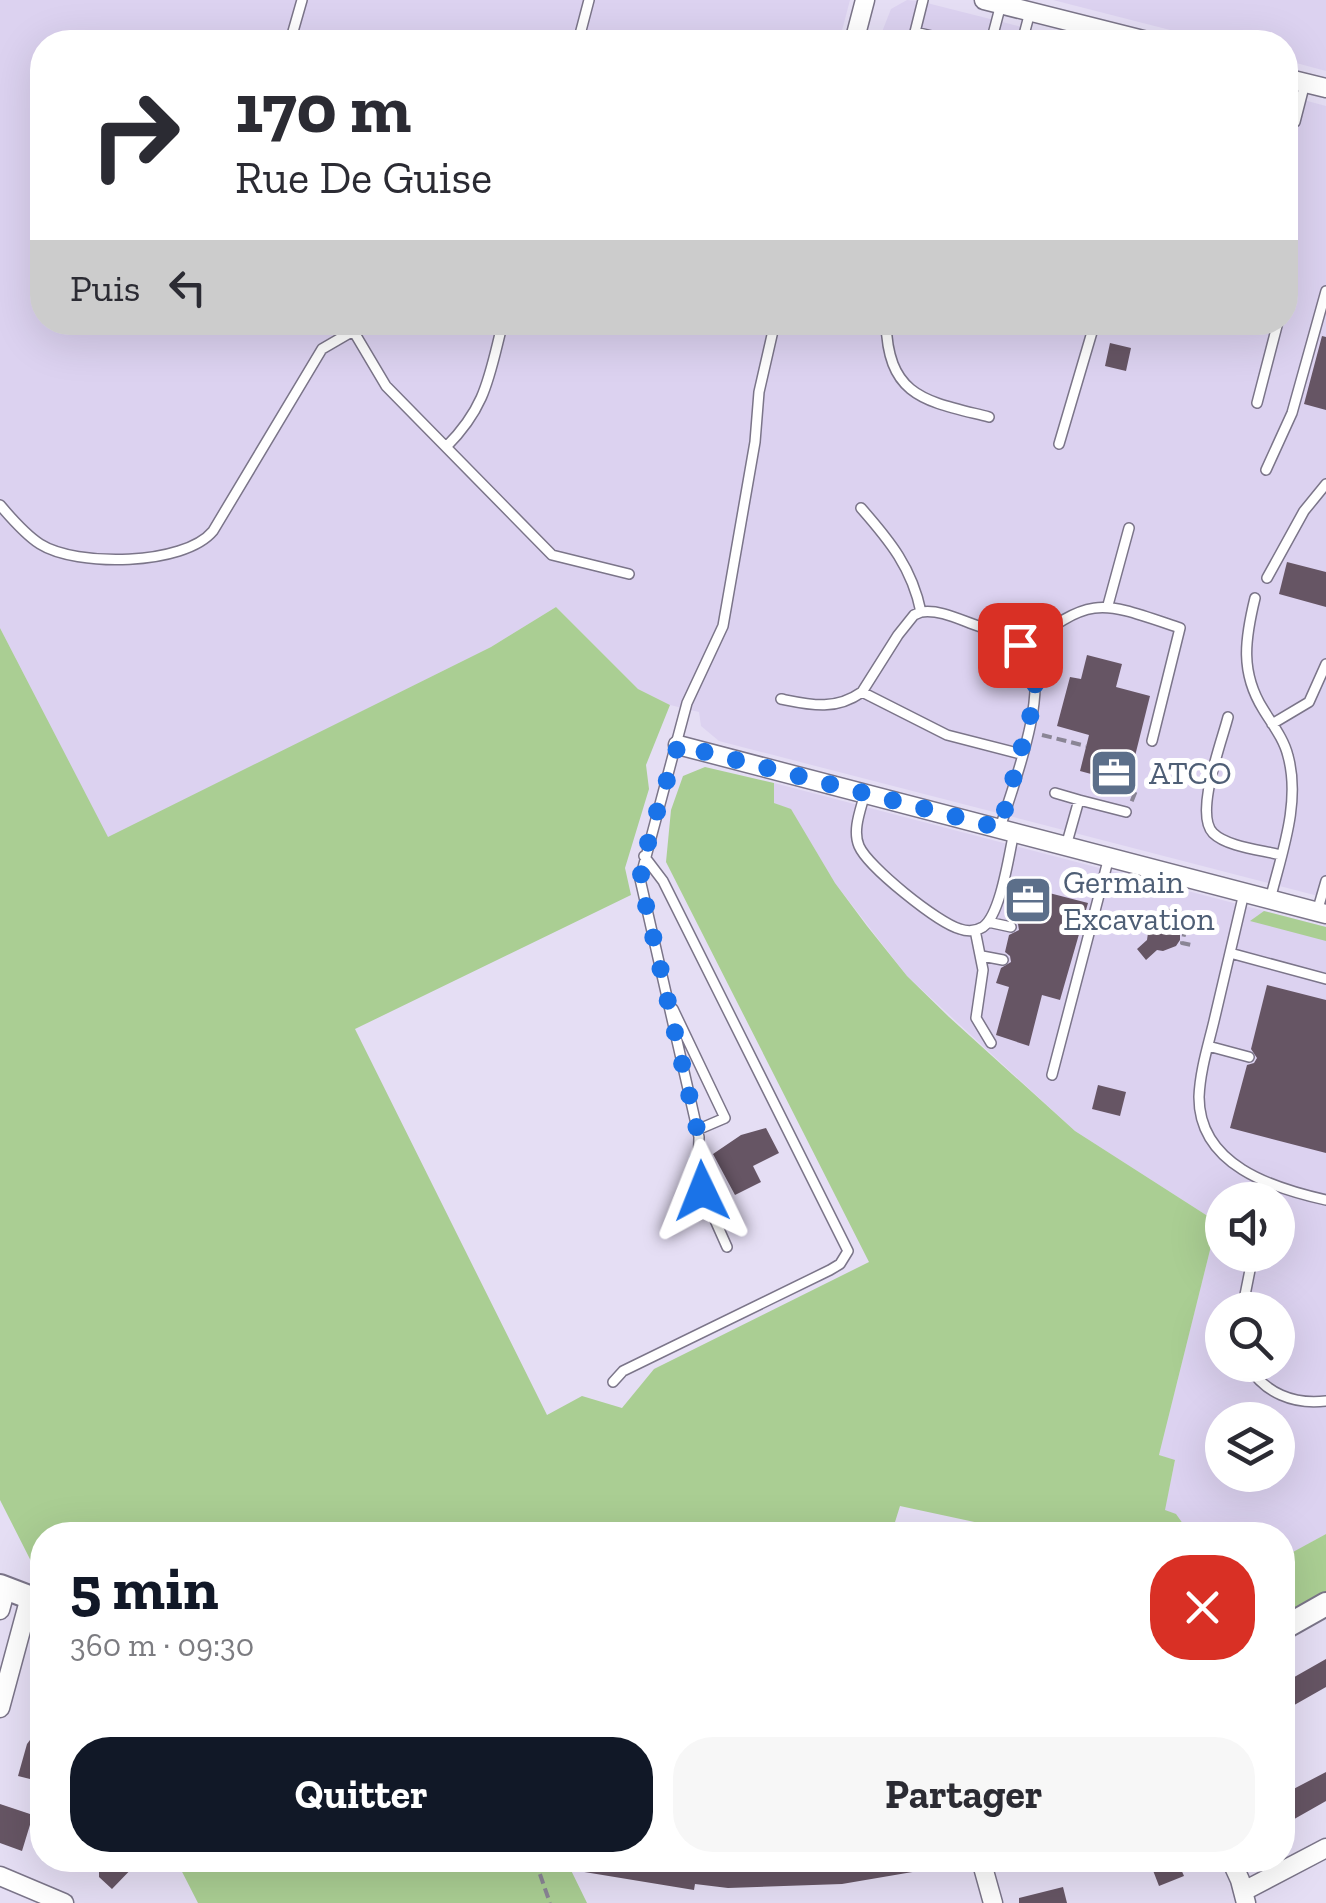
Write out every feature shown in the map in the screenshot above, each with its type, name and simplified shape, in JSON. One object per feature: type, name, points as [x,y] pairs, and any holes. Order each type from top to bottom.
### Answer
[{"type":"street","points":[[857,30],[866,0]]},
{"type":"street","points":[[992,2],[1085,30]]},
{"type":"street","points":[[1298,81],[1326,88]]},
{"type":"street","points":[[678,745],[1321,913]]},
{"type":"street","points":[[2,1595],[30,1598]]},
{"type":"street","points":[[1295,1622],[1326,1604]]},
{"type":"street","points":[[0,1708],[30,1617]]},
{"type":"street","points":[[1295,1867],[1326,1848]]},
{"type":"street","points":[[984,1872],[993,1903]]},
{"type":"street","points":[[1236,1872],[1245,1897],[1286,1872]]},
{"type":"street","points":[[0,1876],[64,1903]]},
{"type":"lane","points":[[293,30],[302,0]]},
{"type":"lane","points":[[581,30],[589,0]]},
{"type":"lane","points":[[915,30],[923,0]]},
{"type":"lane","points":[[991,30],[992,2]]},
{"type":"lane","points":[[1025,30],[1030,12]]},
{"type":"lane","points":[[1298,110],[1305,83]]},
{"type":"lane","points":[[1266,470],[1292,413],[1326,291]]},
{"type":"lane","points":[[0,505],[41,544],[80,557],[152,558],[195,545],[213,531],[322,350],[341,335]]},
{"type":"lane","points":[[356,335],[386,386],[552,556],[629,574]]},
{"type":"lane","points":[[446,447],[473,417],[500,335]]},
{"type":"lane","points":[[727,1247],[702,1191],[697,1130],[641,888],[644,856],[687,703],[725,616],[755,442],[759,392],[773,335]]},
{"type":"lane","points":[[888,335],[891,364],[909,390],[936,403],[989,417]]},
{"type":"lane","points":[[1059,444],[1090,335]]},
{"type":"lane","points":[[1256,403],[1274,335]]},
{"type":"lane","points":[[1267,578],[1304,511],[1326,484]]},
{"type":"lane","points":[[860,508],[892,543],[908,568],[921,612]]},
{"type":"lane","points":[[1108,605],[1129,528]]},
{"type":"lane","points":[[1255,598],[1247,632],[1246,673],[1252,691],[1283,742],[1292,774],[1291,806],[1270,900]]},
{"type":"lane","points":[[1023,649],[1074,612],[1108,605],[1180,628],[1152,741]]},
{"type":"lane","points":[[781,698],[830,706],[862,692],[898,635],[921,612],[945,614],[992,631],[1023,649],[1031,660],[1036,684],[996,907],[988,922],[975,930],[950,925],[868,861],[856,830],[865,792]]},
{"type":"lane","points":[[1272,724],[1309,702],[1326,664]]},
{"type":"lane","points":[[862,692],[938,732],[1021,754]]},
{"type":"lane","points":[[1228,717],[1205,810],[1209,828],[1222,839],[1281,854]]},
{"type":"lane","points":[[1056,793],[1126,812]]},
{"type":"lane","points":[[1066,846],[1079,800]]},
{"type":"lane","points":[[613,1382],[623,1371],[830,1270],[840,1264],[848,1251],[664,881],[644,856]]},
{"type":"lane","points":[[1052,1075],[1072,978],[1109,857]]},
{"type":"lane","points":[[1321,913],[1326,881]]},
{"type":"lane","points":[[1244,893],[1199,1099],[1206,1131],[1235,1165],[1267,1182]]},
{"type":"lane","points":[[988,922],[1011,927]]},
{"type":"lane","points":[[975,930],[982,956],[976,1018],[991,1044]]},
{"type":"lane","points":[[1230,954],[1326,979]]},
{"type":"lane","points":[[982,956],[1002,960]]},
{"type":"lane","points":[[665,993],[726,1118],[697,1130]]},
{"type":"lane","points":[[1208,1046],[1249,1056]]},
{"type":"lane","points":[[1295,1192],[1326,1200]]},
{"type":"lane","points":[[1260,1382],[1286,1397],[1326,1402]]},
{"type":"path","points":[[1027,731],[1086,746]]},
{"type":"path","points":[[1111,783],[1137,788],[1136,793]]},
{"type":"path","points":[[1017,885],[1032,889]]},
{"type":"path","points":[[1172,910],[1189,915],[1182,943],[1191,944]]},
{"type":"path","points":[[539,1872],[550,1903]]},
{"type":"shaded area","points":[[0,0],[850,0],[842,30],[30,30],[30,335],[1298,335],[1298,98],[1326,106],[1326,898],[719,741],[701,726],[699,712],[670,705],[638,689],[556,607],[491,647],[108,838],[0,628]]},
{"type":"shaded area","points":[[907,0],[919,1],[1034,30],[883,30],[891,9]]},
{"type":"shaded area","points":[[1053,0],[1326,0],[1326,71],[1298,63],[1298,30],[1170,30]]},
{"type":"shaded area","points":[[774,783],[1326,927],[1326,1534],[1295,1551],[1295,1522],[1176,1522],[1164,1511],[1175,1461],[1159,1455],[1205,1270],[1295,1272],[1295,1182],[1205,1182],[1205,1214],[1075,1131],[907,976],[835,883],[791,810],[774,803]]},
{"type":"green space","points":[[556,607],[638,689],[670,705],[646,765],[649,789],[625,868],[631,895],[355,1029],[547,1415],[582,1396],[622,1408],[654,1369],[869,1262],[666,862],[671,810],[683,776],[705,767],[774,783],[774,803],[791,809],[835,883],[907,976],[1075,1131],[1205,1214],[1205,1270],[1159,1455],[1175,1460],[1165,1510],[1176,1514],[1182,1522],[974,1522],[900,1506],[895,1522],[30,1522],[30,1559],[0,1500],[0,628],[108,837],[491,647]]},
{"type":"green space","points":[[1264,911],[1326,927],[1326,941],[1250,921]]},
{"type":"green space","points":[[1326,1534],[1326,1593],[1295,1611],[1295,1551]]},
{"type":"green space","points":[[182,1872],[572,1872],[587,1903],[198,1903]]},
{"type":"building","points":[[1322,336],[1326,337],[1326,410],[1304,404]]},
{"type":"building","points":[[1110,343],[1131,348],[1126,371],[1105,366]]},
{"type":"building","points":[[1287,562],[1326,572],[1326,607],[1279,594]]},
{"type":"building","points":[[1087,655],[1122,664],[1116,687],[1150,696],[1128,784],[1080,771],[1089,735],[1057,726],[1070,677],[1081,679]]},
{"type":"building","points":[[1022,886],[1088,903],[1060,1000],[1042,995],[1029,1046],[996,1035],[1009,987],[996,983],[1001,968],[1011,962],[1005,952],[1009,935],[1019,930],[1013,919]]},
{"type":"building","points":[[1161,907],[1176,910],[1173,921],[1180,931],[1180,940],[1176,946],[1157,950],[1146,960],[1137,949],[1147,940],[1149,926],[1159,919]]},
{"type":"building","points":[[1267,985],[1326,1000],[1326,1153],[1230,1128],[1247,1065],[1257,1058],[1251,1049]]},
{"type":"building","points":[[1098,1085],[1126,1092],[1120,1116],[1092,1109]]},
{"type":"building","points":[[766,1128],[779,1153],[753,1166],[761,1182],[735,1195],[713,1154],[741,1135]]},
{"type":"building","points":[[1326,1659],[1326,1687],[1295,1705],[1295,1677]]},
{"type":"building","points":[[30,1740],[30,1779],[18,1776]]},
{"type":"building","points":[[1326,1772],[1326,1801],[1295,1819],[1295,1788]]},
{"type":"building","points":[[0,1804],[30,1814],[22,1851],[0,1843]]},
{"type":"building","points":[[99,1872],[128,1872],[112,1889],[99,1877]]},
{"type":"building","points":[[584,1872],[912,1872],[842,1884],[728,1888],[695,1884],[694,1890]]},
{"type":"building","points":[[1154,1872],[1182,1872],[1184,1876],[1159,1886]]},
{"type":"building","points":[[1063,1887],[1067,1903],[1019,1903],[1019,1898]]},
{"type":"place","name":"ATCO","points":[[1114,773]]},
{"type":"place","name":"Germain Excavation","points":[[1028,900]]},
{"type":"route","points":[[702,1191],[698,1176],[699,1138],[640,879],[678,745],[1000,828],[1036,695],[1031,660],[1020,645]]}]
